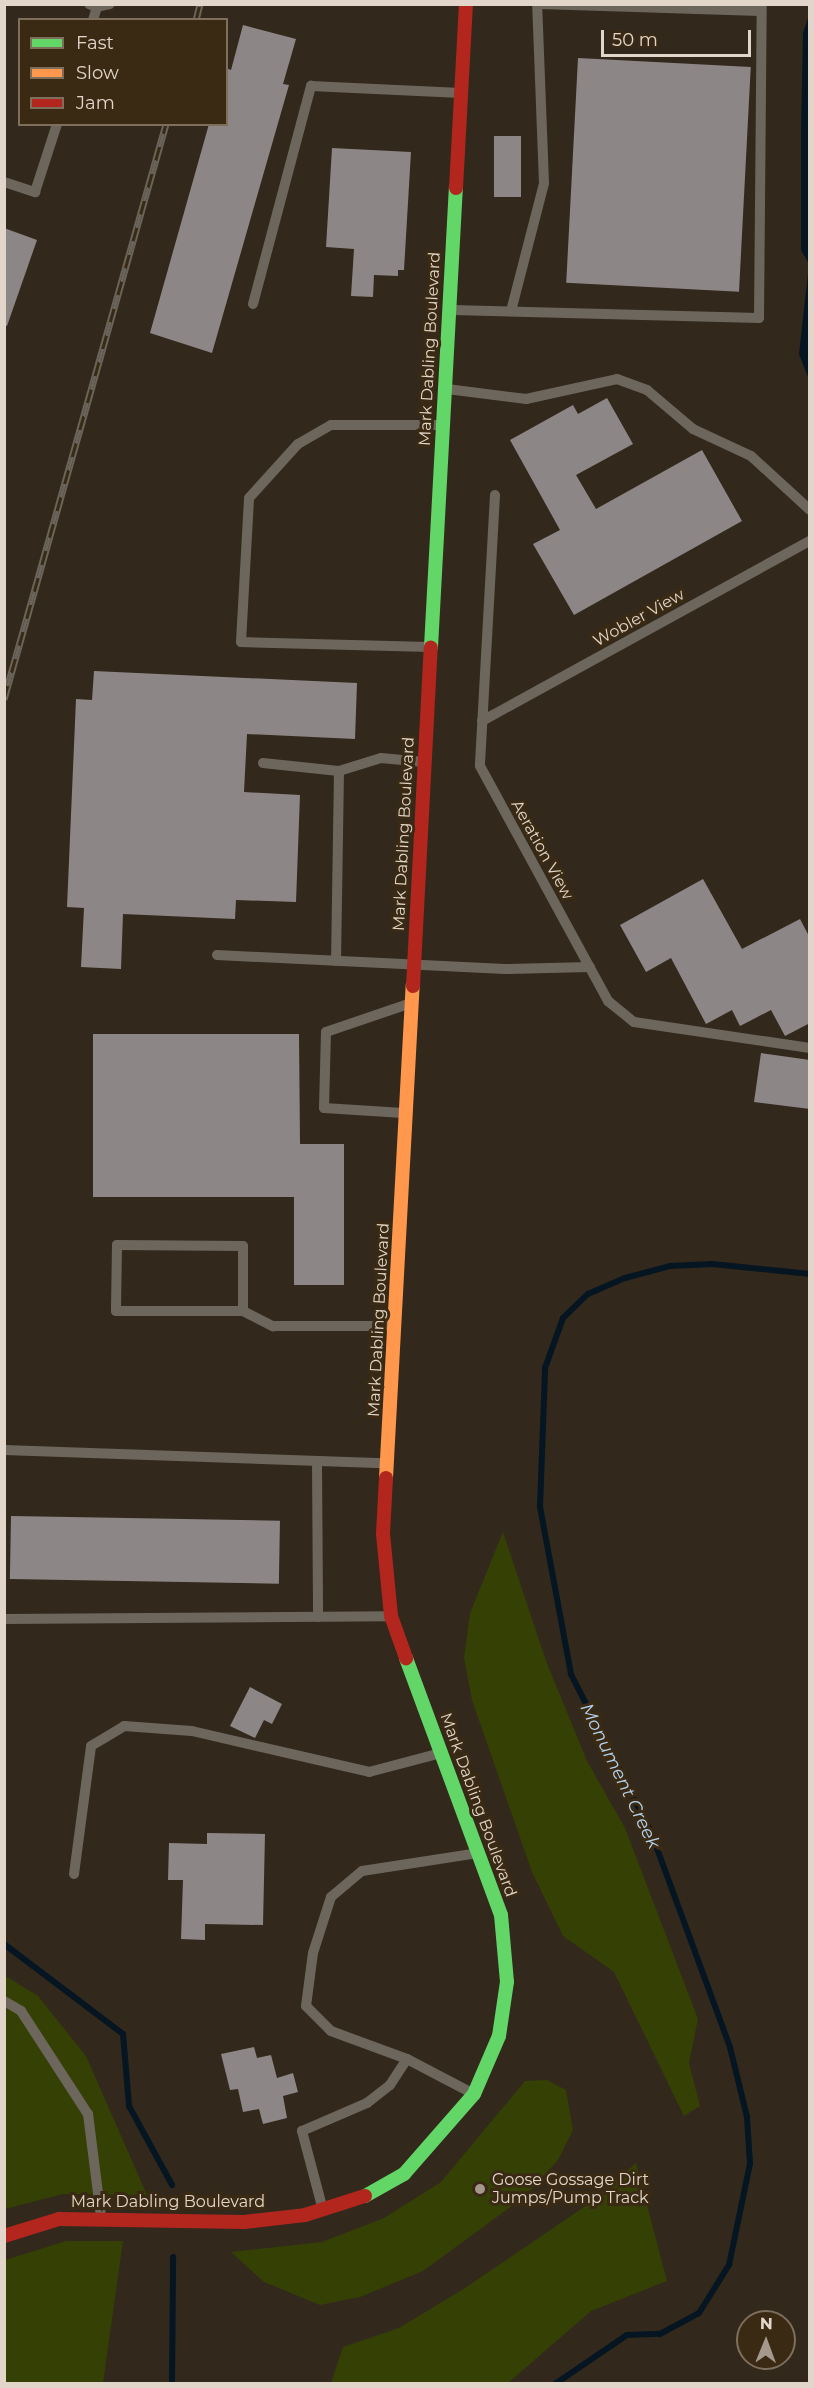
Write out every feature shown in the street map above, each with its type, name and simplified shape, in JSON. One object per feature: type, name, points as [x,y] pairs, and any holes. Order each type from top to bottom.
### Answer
[{"type":"street","name":"Mark Dabling Boulevard","points":[[4,2236],[59,2219],[101,2217],[244,2222],[323,2210],[356,2201],[404,2174],[474,2094],[499,2036],[507,1982],[501,1915],[391,1616],[383,1534],[466,4]]},
{"type":"lane","points":[[93,6],[110,4]]},
{"type":"lane","points":[[448,310],[759,318],[761,8],[538,4],[544,183],[511,311]]},
{"type":"lane","points":[[253,304],[311,86],[461,93]]},
{"type":"lane","points":[[4,182],[35,192],[56,126]]},
{"type":"lane","points":[[444,389],[526,399],[617,379],[647,390],[693,429],[751,456],[810,510]]},
{"type":"lane","points":[[430,647],[241,642],[249,498],[291,452],[331,425],[442,425]]},
{"type":"lane","name":"Aeration View","points":[[495,495],[480,766],[608,1001],[634,1022],[810,1048]]},
{"type":"lane","name":"Wobler View","points":[[482,721],[810,541]]},
{"type":"lane","points":[[263,763],[339,771],[381,758],[424,762]]},
{"type":"lane","points":[[336,961],[339,771]]},
{"type":"lane","points":[[217,955],[413,964],[590,967]]},
{"type":"lane","points":[[406,1113],[324,1108],[326,1032],[411,1003]]},
{"type":"lane","points":[[243,1311],[243,1246],[117,1245],[116,1311],[243,1311],[273,1326],[395,1326]]},
{"type":"lane","points":[[4,1450],[388,1463]]},
{"type":"lane","points":[[317,1462],[318,1617]]},
{"type":"lane","points":[[4,1619],[391,1616]]},
{"type":"lane","points":[[74,1874],[91,1746],[124,1726],[192,1731],[369,1772],[441,1753]]},
{"type":"lane","points":[[474,2094],[407,2059],[332,2031],[306,2006],[313,1953],[331,1897],[362,1871],[478,1852]]},
{"type":"lane","points":[[4,2001],[21,2011],[88,2114],[101,2217]]},
{"type":"lane","points":[[323,2210],[302,2131],[367,2103],[390,2085],[407,2059]]},
{"type":"green space","points":[[503,1532],[546,1661],[587,1761],[625,1828],[698,2019],[689,2063],[700,2106],[684,2116],[614,1972],[563,1936],[532,1872],[472,1700],[464,1658],[470,1613]]},
{"type":"green space","points":[[4,1975],[38,1996],[86,2056],[147,2195],[63,2194],[5,2209]]},
{"type":"green space","name":"Goose Gossage Dirt Jumps/Pump Track","points":[[547,2080],[566,2090],[573,2130],[558,2160],[524,2197],[423,2271],[360,2297],[320,2305],[264,2282],[231,2252],[322,2242],[384,2218],[441,2182],[525,2081]]},
{"type":"green space","points":[[636,2163],[667,2281],[591,2311],[508,2383],[331,2383],[343,2347],[399,2328],[465,2288],[587,2205]]},
{"type":"green space","points":[[66,2241],[123,2241],[103,2383],[5,2383],[5,2260]]},
{"type":"water","points":[[809,15],[809,264],[801,250],[801,130],[803,33]]},
{"type":"water","points":[[809,264],[809,380],[799,354]]},
{"type":"building","points":[[243,25],[296,39],[283,84],[289,85],[212,353],[150,333],[208,126],[228,126],[228,69],[231,70]]},
{"type":"building","points":[[578,58],[751,67],[739,292],[566,283]]},
{"type":"building","points":[[494,136],[521,136],[521,197],[494,197]]},
{"type":"building","points":[[332,148],[411,152],[404,270],[398,270],[398,276],[374,275],[373,297],[351,296],[354,249],[326,247]]},
{"type":"building","points":[[4,228],[37,240],[7,326],[4,325]]},
{"type":"building","points":[[607,398],[633,444],[576,475],[596,509],[702,450],[742,521],[574,615],[533,544],[560,530],[510,440],[573,405],[578,414]]},
{"type":"building","points":[[94,671],[357,683],[355,739],[247,734],[244,792],[300,795],[296,902],[236,900],[235,919],[123,914],[121,969],[81,967],[84,908],[67,907],[76,699],[92,700]]},
{"type":"building","points":[[703,879],[742,949],[800,919],[810,938],[810,1023],[785,1036],[771,1010],[740,1026],[732,1010],[706,1024],[671,958],[646,972],[620,925]]},
{"type":"building","points":[[93,1034],[299,1034],[300,1144],[344,1144],[344,1285],[294,1285],[294,1197],[93,1197]]},
{"type":"building","points":[[761,1053],[810,1060],[810,1109],[754,1102]]},
{"type":"building","points":[[11,1516],[280,1521],[279,1584],[10,1579]]},
{"type":"building","points":[[250,1687],[282,1704],[272,1724],[264,1720],[255,1738],[230,1726]]},
{"type":"building","points":[[207,1833],[265,1834],[263,1925],[205,1924],[205,1940],[181,1939],[183,1880],[168,1880],[169,1843],[207,1844]]},
{"type":"building","points":[[254,2047],[257,2058],[271,2055],[277,2078],[293,2073],[298,2092],[283,2096],[287,2118],[263,2124],[259,2109],[243,2112],[238,2089],[230,2090],[221,2054]]},
{"type":"waterway","name":"Monument Creek","points":[[555,2384],[627,2335],[660,2334],[699,2313],[729,2265],[750,2164],[747,2117],[730,2047],[651,1832],[571,1674],[540,1507],[545,1368],[563,1318],[588,1294],[625,1278],[670,1266],[712,1264],[810,1274]]},
{"type":"waterway","points":[[4,1944],[123,2034],[129,2106],[172,2185]]},
{"type":"waterway","points":[[172,2384],[173,2257]]},
{"type":"railway","points":[[196,18],[200,4]]},
{"type":"railway","points":[[4,699],[165,126]]},
{"type":"traffic: fast","points":[[431,647],[456,188]]},
{"type":"traffic: fast","points":[[365,2196],[404,2174],[474,2094],[499,2036],[507,1982],[501,1915],[406,1658]]},
{"type":"traffic: slow","points":[[386,1478],[413,986]]},
{"type":"traffic: jam","points":[[456,188],[466,4]]},
{"type":"traffic: jam","points":[[413,986],[431,647]]},
{"type":"traffic: jam","points":[[386,1478],[383,1534],[391,1616],[406,1658]]},
{"type":"traffic: jam","points":[[4,2236],[59,2219],[244,2222],[305,2215],[365,2196]]},
{"type":"place","name":"Goose Gossage Dirt Jumps/Pump Track","points":[[480,2189]]}]
